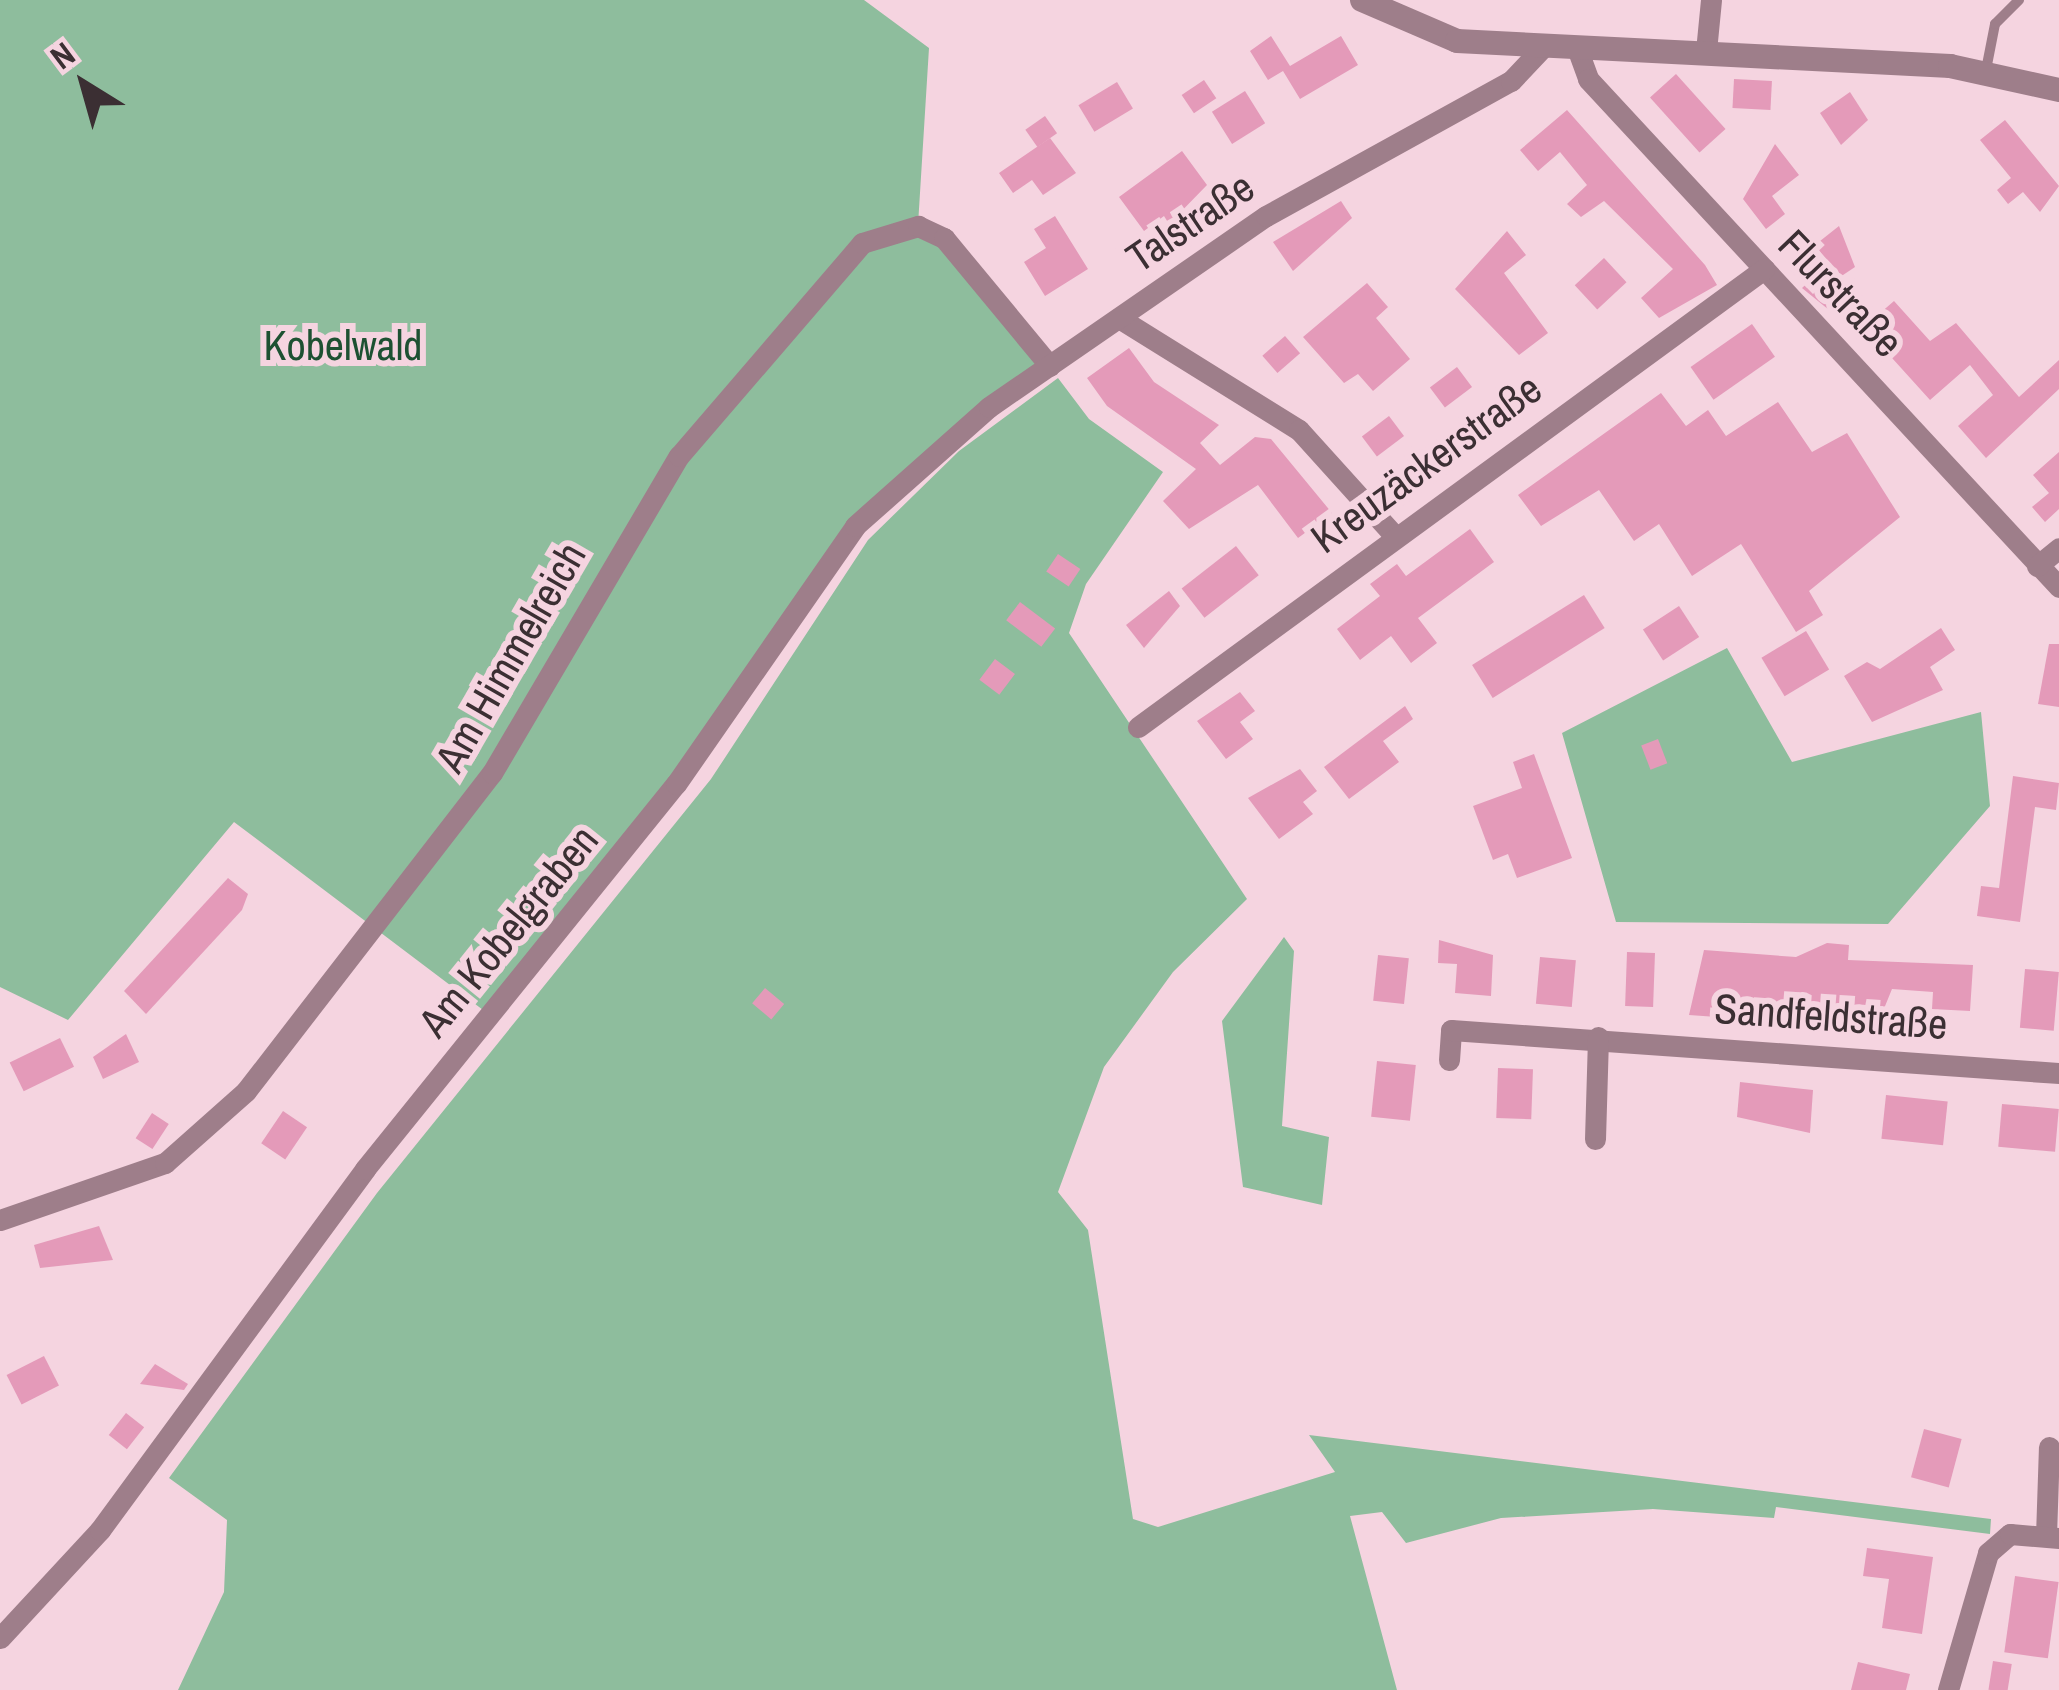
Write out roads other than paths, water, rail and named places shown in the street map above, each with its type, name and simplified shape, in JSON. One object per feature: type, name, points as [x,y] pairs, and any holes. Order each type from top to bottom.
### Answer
[{"type":"street","points":[[1362,0],[1421,33],[1542,48],[1706,51],[1986,70],[2059,90]]},
{"type":"street","points":[[1706,51],[1711,0]]},
{"type":"street","name":"Talstraße","points":[[1392,532],[1299,430],[1120,318],[1306,190],[1511,81],[1542,48]]},
{"type":"street","name":"Flurstraße","points":[[1577,48],[1588,79],[2059,587]]},
{"type":"street","name":"Am Himmelreich","points":[[0,1220],[165,1163],[246,1090],[492,773],[679,456],[862,243],[918,226],[944,238],[1050,366]]},
{"type":"street","name":"Kreuzäckerstraße","points":[[1138,727],[1392,532],[1764,269]]},
{"type":"street","name":"Am Kobelgraben","points":[[0,1638],[91,1541],[365,1169],[676,784],[855,526],[936,447],[1120,318]]},
{"type":"street","points":[[2037,566],[2059,548]]},
{"type":"street","name":"Sandfeldstraße","points":[[1449,1060],[1451,1030],[1598,1036],[2059,1072]]},
{"type":"street","points":[[1595,1139],[1598,1036]]},
{"type":"street","points":[[1948,1690],[1988,1552],[2010,1534],[2053,1537],[2049,1447]]},
{"type":"lane","points":[[1986,70],[1995,24],[2018,0]]},
{"type":"park label","name":"Kobelwald","points":[[343,345]]}]
